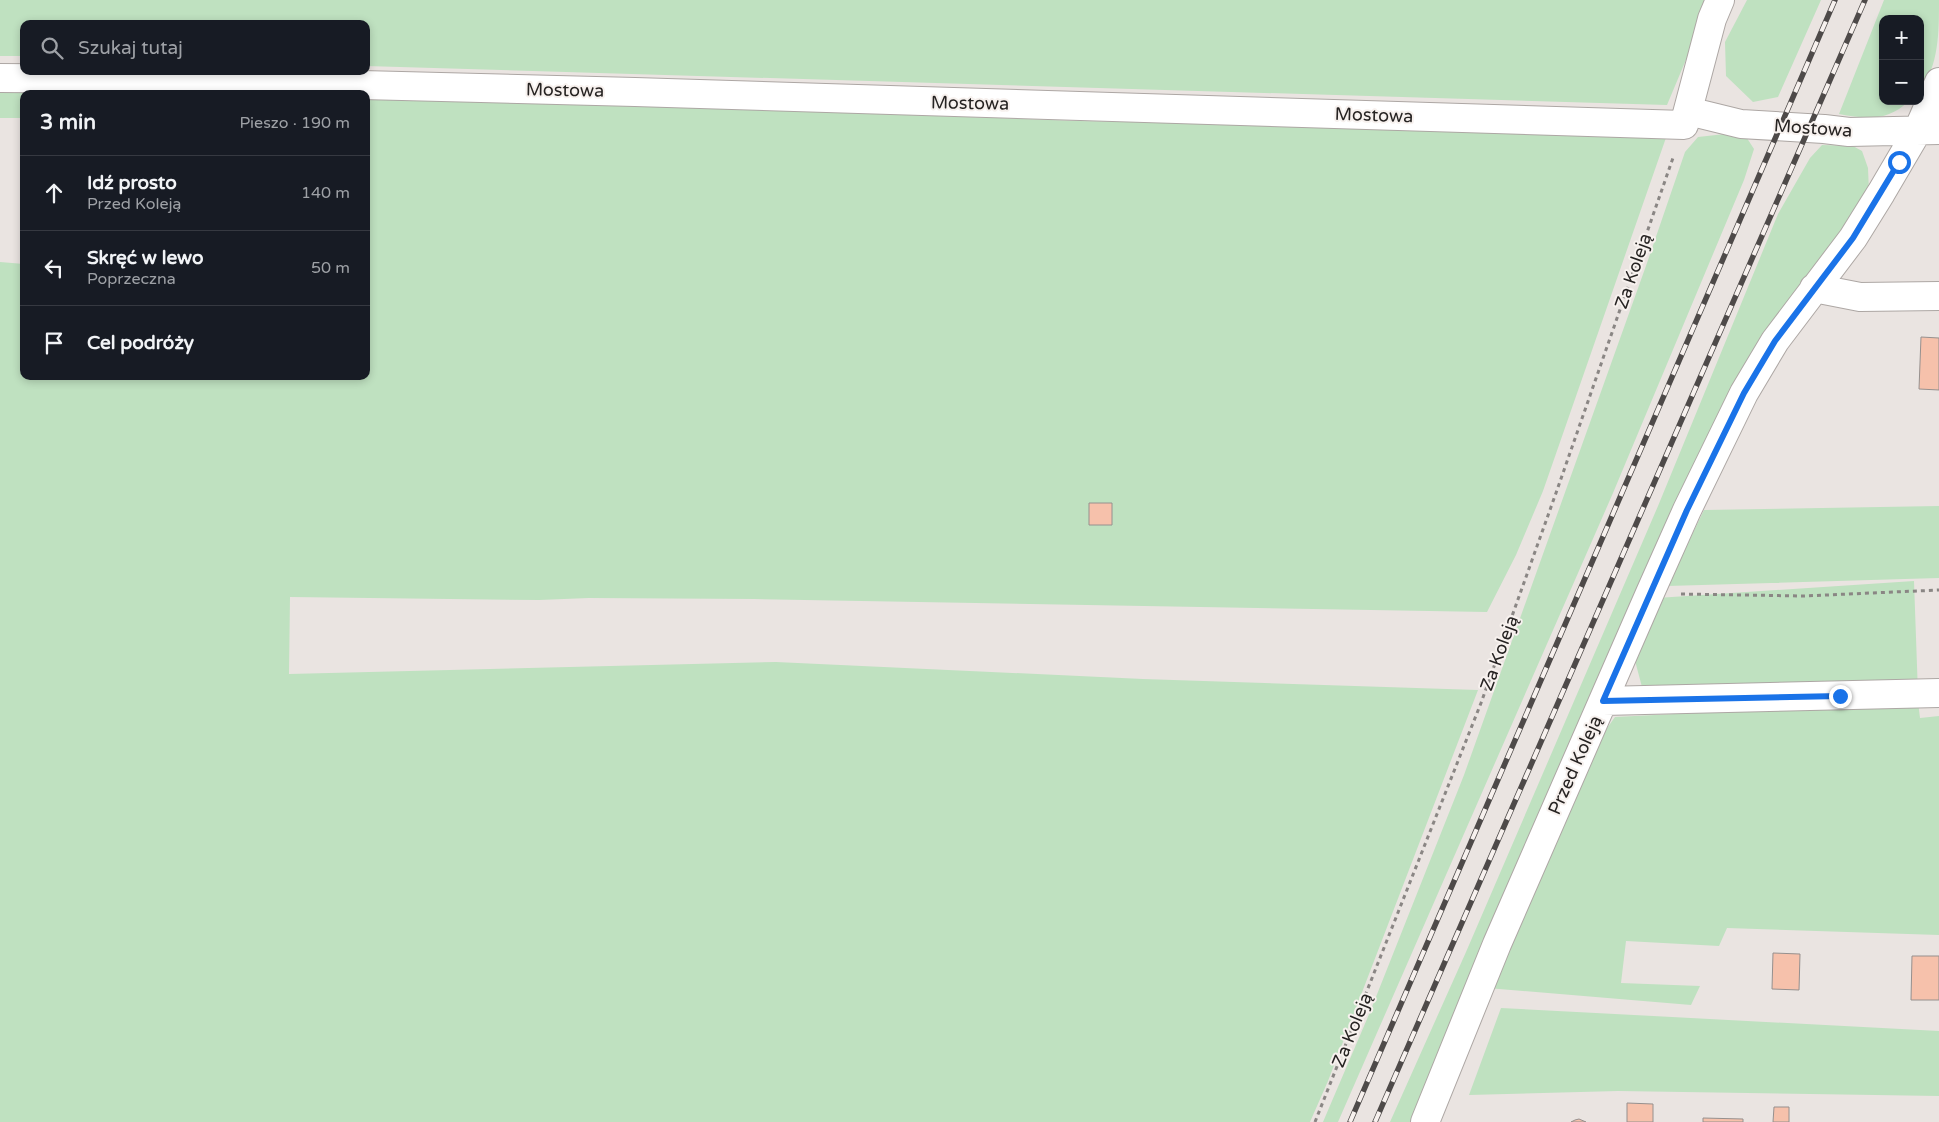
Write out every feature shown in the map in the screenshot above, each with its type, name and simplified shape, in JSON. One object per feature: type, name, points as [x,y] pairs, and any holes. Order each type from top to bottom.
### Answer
[{"type":"street","points":[[1686,118],[1712,19],[1720,0]]},
{"type":"street","name":"Mostowa","points":[[0,78],[256,82],[1686,118],[1741,124],[1824,128],[1849,132],[1928,130]]},
{"type":"street","name":"Przed Koleją","points":[[1425,1122],[1497,944],[1650,593],[1687,510],[1744,393],[1775,341],[1853,238],[1928,130],[1939,82]]},
{"type":"street","points":[[1814,288],[1860,297],[1939,296]]},
{"type":"street","points":[[1603,701],[1939,693]]},
{"type":"path","name":"Za Koleją","points":[[1315,1122],[1481,703],[1666,178]]},
{"type":"path","points":[[1650,593],[1804,596],[1939,590]]},
{"type":"green space","points":[[0,0],[1711,0],[1667,105],[370,66],[370,20],[20,20],[20,56],[0,56]]},
{"type":"green space","points":[[1747,0],[1821,0],[1778,97],[1753,102],[1726,76],[1725,42]]},
{"type":"green space","points":[[1884,0],[1939,0],[1937,48],[1931,70],[1924,84],[1924,15],[1879,15],[1879,105],[1904,105],[1893,113],[1884,116],[1867,118],[1839,114]]},
{"type":"green space","points":[[0,80],[154,90],[20,90],[20,118],[0,118]]},
{"type":"green space","points":[[370,96],[1079,121],[1668,132],[1543,491],[1516,555],[1487,612],[754,599],[589,598],[539,600],[290,597],[289,674],[776,662],[1143,679],[1478,690],[1328,1081],[1310,1122],[0,1122],[0,262],[20,264],[20,380],[370,380]]},
{"type":"green space","points":[[1743,132],[1754,149],[1744,180],[1613,493],[1338,1122],[1323,1122],[1370,1012],[1464,775],[1685,152],[1698,137]]},
{"type":"green space","points":[[1822,145],[1853,146],[1862,151],[1868,168],[1869,192],[1790,302],[1413,1122],[1390,1122],[1466,952],[1658,506],[1778,214],[1810,158]]},
{"type":"green space","points":[[1939,506],[1939,578],[1667,586],[1704,510]]},
{"type":"green space","points":[[1914,581],[1918,694],[1642,687],[1634,657],[1657,598]]},
{"type":"green space","points":[[1918,702],[1920,718],[1939,716],[1939,935],[1727,928],[1719,946],[1626,941],[1621,983],[1700,986],[1691,1005],[1487,988],[1605,731],[1615,717]]},
{"type":"green space","points":[[1501,1008],[1939,1031],[1939,1096],[1618,1091],[1469,1095]]},
{"type":"building","points":[[1921,337],[1939,338],[1939,390],[1919,389]]},
{"type":"building","points":[[1089,503],[1112,503],[1112,525],[1089,525]]},
{"type":"building","points":[[1773,953],[1800,954],[1799,990],[1772,989]]},
{"type":"building","points":[[1912,956],[1939,956],[1939,1000],[1911,1000]]},
{"type":"building","points":[[1627,1103],[1653,1104],[1653,1122],[1627,1122]]},
{"type":"building","points":[[1774,1107],[1789,1107],[1789,1122],[1773,1122]]},
{"type":"building","points":[[1703,1118],[1743,1119],[1743,1122],[1703,1122]]},
{"type":"building","points":[[1579,1119],[1586,1122],[1571,1122],[1575,1120]]},
{"type":"railway","points":[[1350,1122],[1835,0]]},
{"type":"railway","points":[[1375,1122],[1865,0]]},
{"type":"route","points":[[1840,696],[1603,701],[1687,510],[1744,393],[1775,341],[1853,238],[1899,162]]}]
